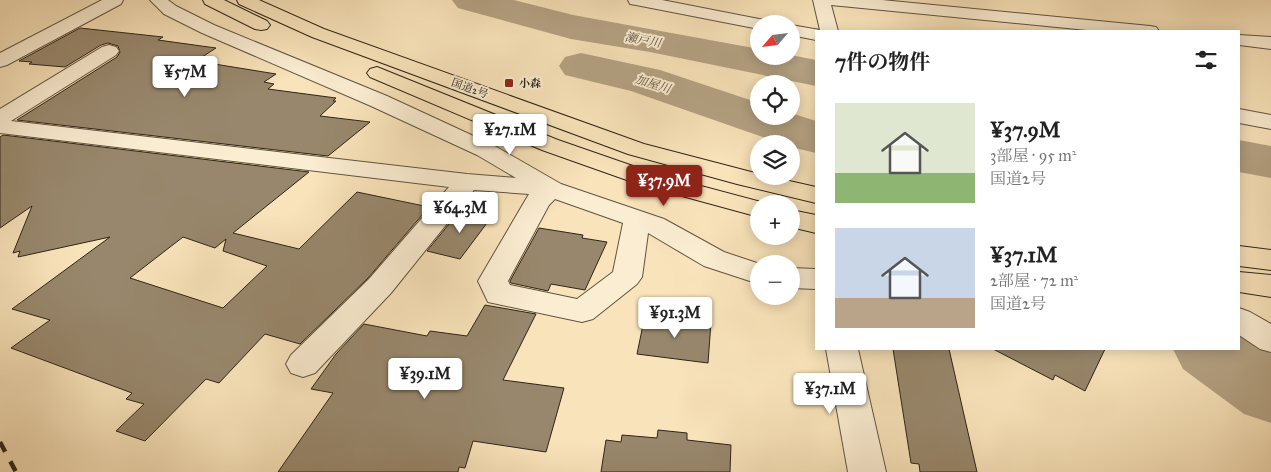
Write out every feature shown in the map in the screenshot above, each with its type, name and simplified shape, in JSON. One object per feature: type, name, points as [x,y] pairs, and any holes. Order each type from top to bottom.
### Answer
[{"type":"highway","name":"国道2号","points":[[211,0],[251,21],[550,145],[647,178],[750,207]]},
{"type":"highway","name":"国道2号","points":[[245,0],[318,33],[636,149],[746,179],[815,195]]},
{"type":"highway","points":[[800,220],[815,224]]},
{"type":"highway","points":[[1240,256],[1271,260]]},
{"type":"highway","points":[[1240,282],[1271,286]]},
{"type":"street","points":[[0,61],[115,0]]},
{"type":"street","points":[[158,0],[170,10],[208,29],[379,101],[485,150],[552,189],[654,225],[714,259],[750,271]]},
{"type":"street","points":[[636,0],[750,22]]},
{"type":"street","points":[[821,0],[829,30]]},
{"type":"street","points":[[829,0],[1140,30]]},
{"type":"street","points":[[800,32],[815,35]]},
{"type":"street","points":[[1240,40],[1271,43]]},
{"type":"street","points":[[0,118],[109,51]]},
{"type":"street","points":[[1240,116],[1271,122]]},
{"type":"street","points":[[0,126],[467,182],[552,189]]},
{"type":"street","points":[[485,150],[514,131]]},
{"type":"street","points":[[303,364],[380,286],[467,182]]},
{"type":"street","points":[[552,189],[538,200],[493,281],[500,294],[582,311],[627,277],[637,219]]},
{"type":"street","points":[[800,278],[815,279]]},
{"type":"street","points":[[1240,321],[1271,340]]},
{"type":"street","points":[[842,350],[867,472]]},
{"type":"building","points":[[80,28],[163,37],[158,40],[216,48],[196,61],[276,74],[264,82],[274,84],[268,89],[336,98],[333,101],[336,101],[320,116],[370,122],[328,156],[17,120],[117,57],[120,52],[118,46],[108,43],[101,45],[65,67],[29,64],[32,62],[19,61]]},
{"type":"building","points":[[3,135],[309,172],[233,233],[299,249],[357,192],[429,207],[368,278],[300,344],[265,334],[219,383],[206,379],[145,441],[116,431],[144,404],[126,399],[132,393],[11,348],[50,320],[12,309],[110,237],[18,257],[20,251],[13,253],[32,206],[0,228],[0,137]],"holes":[[[183,237],[215,248],[226,239],[223,251],[267,266],[223,308],[130,278]]]},
{"type":"building","points":[[462,208],[493,215],[460,259],[427,251]]},
{"type":"building","points":[[539,228],[583,235],[582,238],[607,242],[585,290],[551,284],[548,291],[511,283],[510,281]]},
{"type":"building","points":[[485,305],[536,314],[503,380],[564,388],[546,452],[473,441],[465,468],[459,467],[458,472],[278,472],[333,393],[311,389],[336,354],[364,324],[427,336],[430,331],[467,336]]},
{"type":"building","points":[[645,315],[711,322],[708,363],[637,354]]},
{"type":"building","points":[[893,350],[949,350],[977,472],[920,472],[919,464],[911,463]]},
{"type":"building","points":[[995,350],[1105,350],[1085,391],[1055,375],[1053,380]]},
{"type":"building","points":[[658,430],[687,433],[687,440],[731,445],[730,472],[601,472],[606,440],[621,442],[622,435],[657,438]]},
{"type":"waterway","name":"瀬戸川","points":[[471,0],[571,27],[650,40],[815,73]]},
{"type":"waterway","name":"加屋川","points":[[581,66],[644,80],[815,138]]},
{"type":"waterway","name":"瀬戸川","points":[[1240,156],[1271,162]]},
{"type":"waterway","name":"加屋川","points":[[1210,350],[1271,391]]},
{"type":"railway","points":[[0,442],[16,472]]},
{"type":"place","name":"小森","points":[[509,83]]}]
